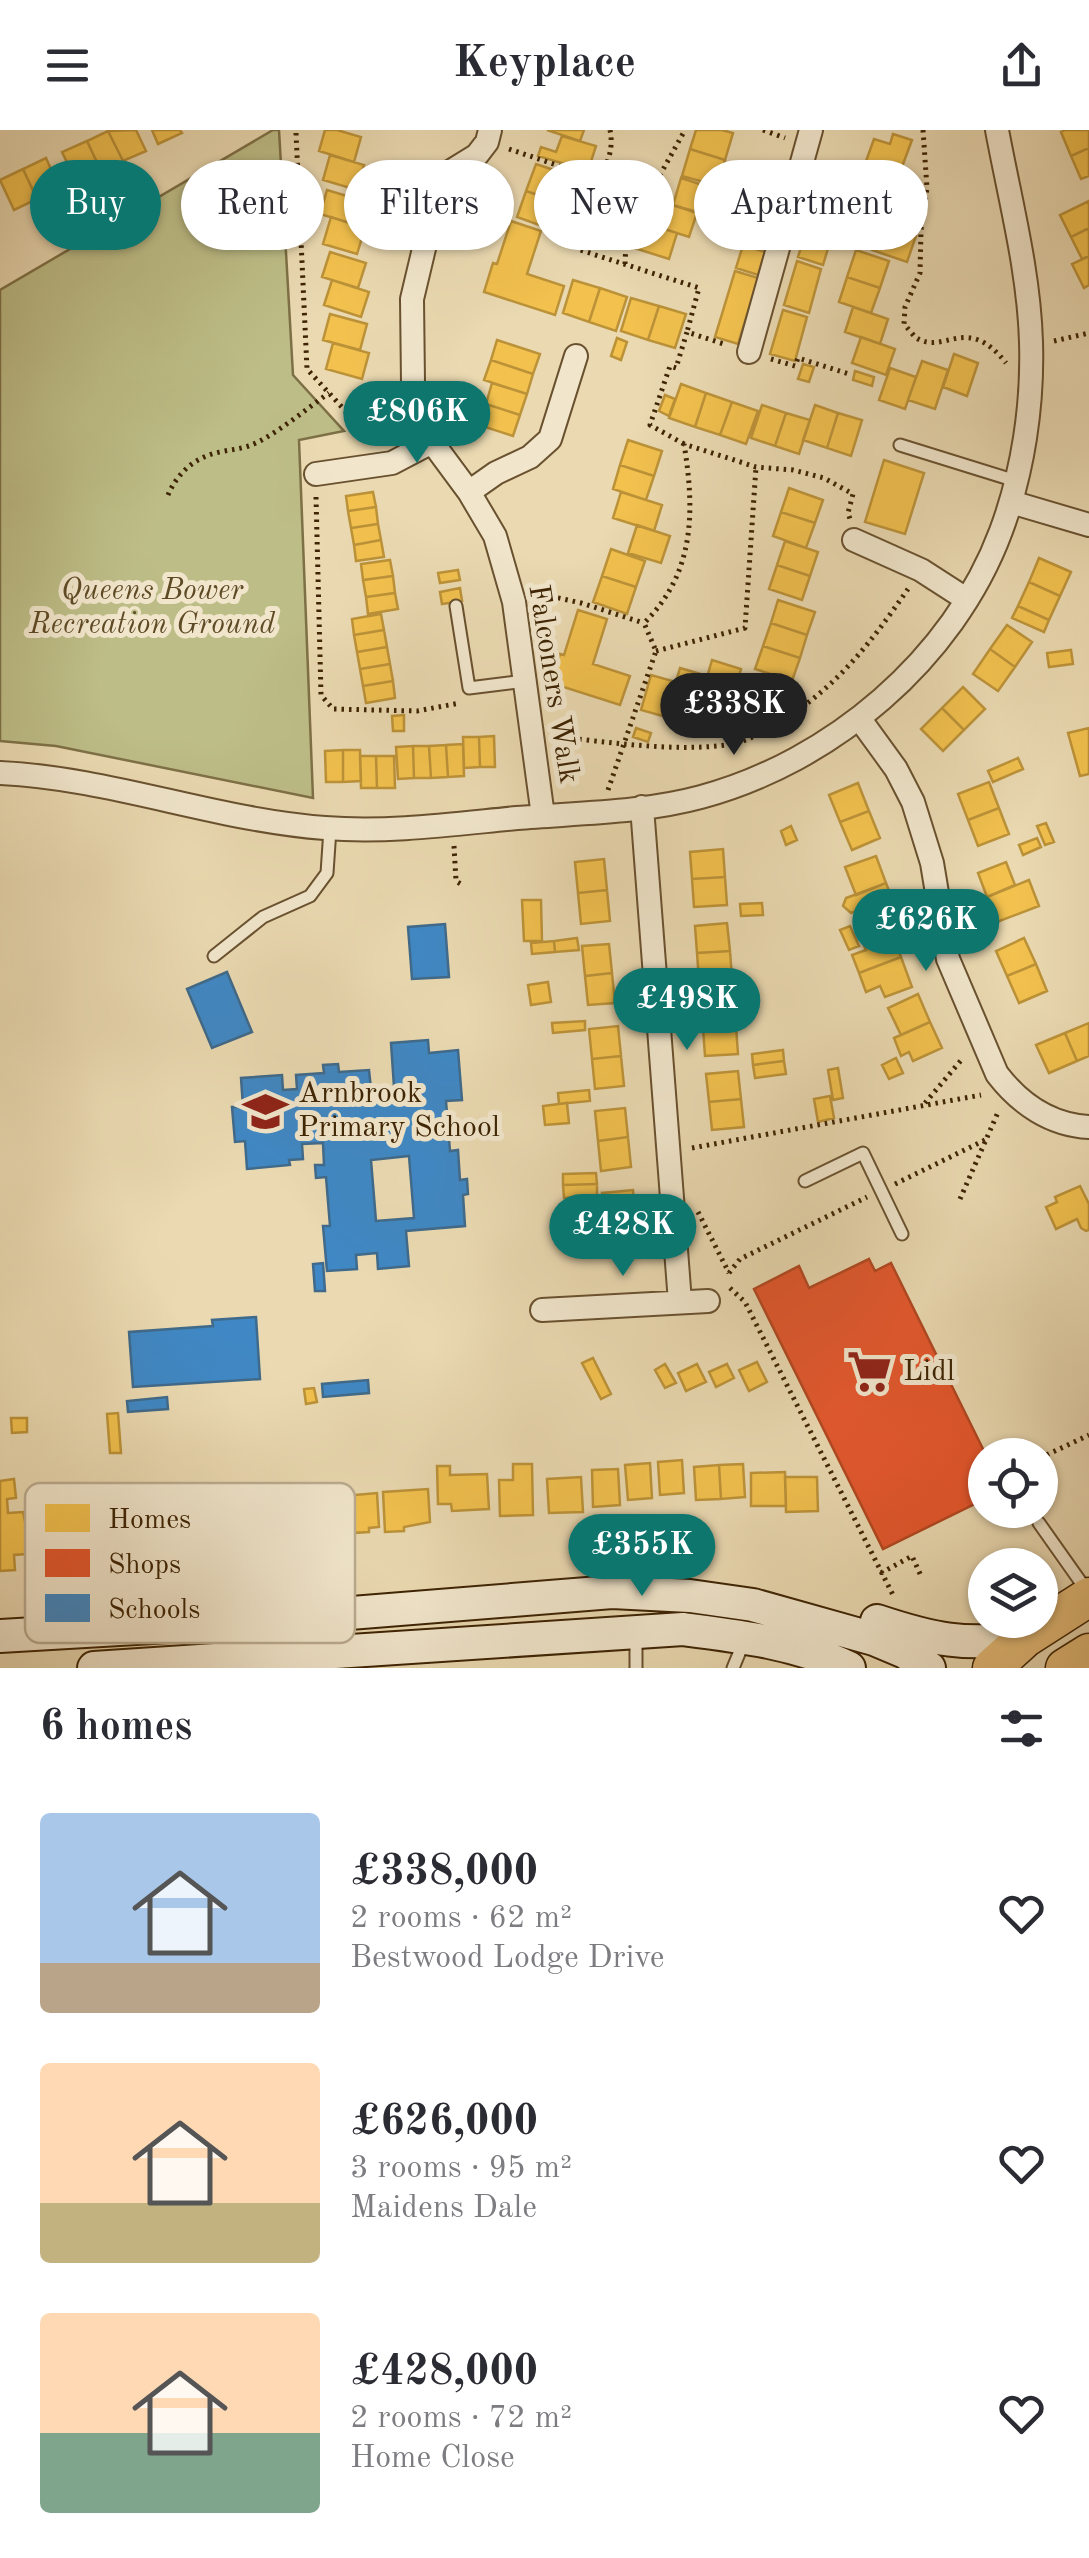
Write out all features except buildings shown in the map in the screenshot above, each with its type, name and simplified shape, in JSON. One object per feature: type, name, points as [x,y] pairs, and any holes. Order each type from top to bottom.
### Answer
[{"type":"highway","points":[[1058,1616],[1089,1596]]},
{"type":"highway","points":[[992,1668],[1024,1638]]},
{"type":"highway","points":[[1065,1668],[1089,1654]]},
{"type":"main road","points":[[355,1613],[695,1583],[774,1593],[833,1606],[943,1641],[987,1643],[1024,1638]]},
{"type":"main road","points":[[612,1592],[690,1596],[750,1620],[806,1652],[848,1668]]},
{"type":"main road","points":[[94,1668],[682,1629],[750,1620],[874,1638],[929,1668]]},
{"type":"main road","points":[[0,1636],[25,1635]]},
{"type":"street","points":[[750,352],[811,130]]},
{"type":"street","points":[[0,773],[97,784],[282,824],[392,829],[642,807],[700,798],[761,776],[814,750],[859,718],[912,671],[937,641],[992,550],[1014,492],[1028,406],[1031,345],[1028,297],[997,130]]},
{"type":"street","name":"Falconers Walk","points":[[488,136],[476,155],[452,171],[436,198],[412,299],[413,383],[432,442],[495,536],[514,602],[543,816]]},
{"type":"street","points":[[469,492],[496,473],[530,457],[550,438],[576,356]]},
{"type":"street","points":[[316,474],[392,463],[432,442]]},
{"type":"street","points":[[1014,492],[1089,525]]},
{"type":"street","points":[[854,540],[920,570],[966,598]]},
{"type":"street","points":[[859,718],[896,769],[913,802],[932,863],[948,959],[997,1074],[1009,1090],[1040,1114],[1089,1127]]},
{"type":"street","points":[[642,807],[680,1302]]},
{"type":"street","points":[[542,1310],[680,1302],[713,1294]]},
{"type":"lane","points":[[900,445],[1014,492]]},
{"type":"lane","points":[[456,606],[468,688],[525,681]]},
{"type":"lane","points":[[214,956],[264,916],[310,896],[327,873],[330,828]]},
{"type":"lane","points":[[806,1181],[863,1153],[902,1234]]},
{"type":"lane","points":[[1043,1528],[1089,1596]]},
{"type":"lane","points":[[733,1668],[750,1620]]},
{"type":"lane","points":[[636,1631],[636,1668]]},
{"type":"path","points":[[608,160],[610,130]]},
{"type":"path","points":[[625,264],[633,217],[685,130]]},
{"type":"path","points":[[923,130],[927,188],[920,273],[905,306],[904,324],[914,336],[930,342],[977,338],[993,346],[1011,371],[1030,372]]},
{"type":"path","points":[[296,133],[307,369],[392,463]]},
{"type":"path","points":[[488,136],[549,160]]},
{"type":"path","points":[[580,250],[699,288],[676,368],[670,366],[650,425],[684,444],[756,466],[824,478],[854,494],[848,513],[854,540]]},
{"type":"path","points":[[687,332],[796,366],[798,358],[849,374]]},
{"type":"path","points":[[1031,345],[1089,334]]},
{"type":"path","points":[[168,495],[186,467],[217,452],[257,443],[330,393]]},
{"type":"path","points":[[644,623],[668,593],[687,547],[690,486],[684,444]]},
{"type":"path","points":[[656,650],[745,628],[756,466]]},
{"type":"path","points":[[316,474],[322,695],[334,709],[417,711]]},
{"type":"path","points":[[532,735],[664,746],[728,744],[766,731],[806,705],[844,673],[875,637],[920,570]]},
{"type":"path","points":[[554,596],[644,623],[656,650],[598,811]]},
{"type":"path","points":[[454,824],[456,881],[464,886]]},
{"type":"path","points":[[924,1106],[981,1036]]},
{"type":"path","points":[[668,1153],[1009,1090]]},
{"type":"path","points":[[960,1199],[1009,1090]]},
{"type":"path","points":[[713,1294],[740,1259],[985,1140]]},
{"type":"path","points":[[713,1294],[730,1287],[746,1302],[896,1601]]},
{"type":"path","points":[[1058,1450],[1089,1435]]},
{"type":"path","points":[[881,1573],[912,1556],[921,1576]]},
{"type":"green space","name":"Queens Bower Recreation Ground","points":[[273,130],[279,130],[281,160],[222,160]]},
{"type":"green space","name":"Queens Bower Recreation Ground","points":[[181,184],[181,250],[286,250],[293,375],[344,431],[299,440],[313,798],[56,746],[0,741],[0,290],[68,250],[161,250],[161,196]]},
{"type":"place","name":"Arnbrook Primary School","points":[[265,1111]]},
{"type":"place","name":"Lidl","points":[[870,1372]]}]
